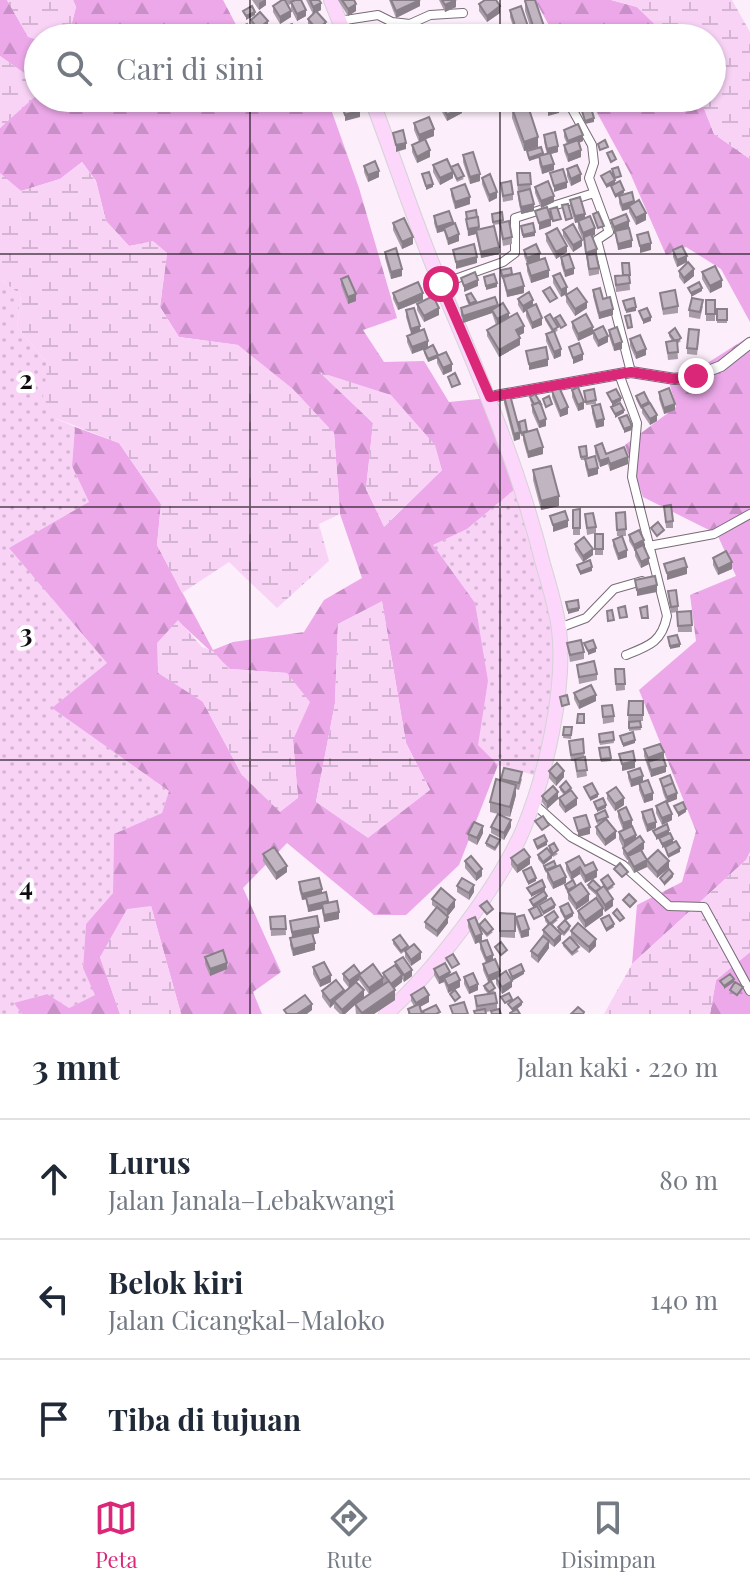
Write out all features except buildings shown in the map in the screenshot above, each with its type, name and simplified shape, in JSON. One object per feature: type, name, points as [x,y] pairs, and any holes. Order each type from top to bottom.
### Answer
[{"type":"main road","points":[[331,0],[340,24]]},
{"type":"main road","points":[[376,112],[441,284],[490,397],[535,532],[559,628],[560,677],[533,803],[522,831],[487,890],[430,968],[386,1014]]},
{"type":"street","points":[[339,21],[378,15],[392,22],[410,24],[430,15],[463,13]]},
{"type":"street","points":[[574,112],[592,145],[594,163],[589,178],[609,232],[597,240],[631,372]]},
{"type":"street","points":[[441,284],[503,262],[515,253],[515,218],[594,193]]},
{"type":"street","points":[[490,397],[631,372],[675,379],[696,376],[721,366],[750,343]]},
{"type":"street","points":[[619,374],[637,423],[631,460],[632,477],[667,616],[664,631],[656,643],[626,655]]},
{"type":"street","points":[[649,546],[714,534],[750,514]]},
{"type":"street","points":[[559,628],[586,618],[614,589],[658,576]]},
{"type":"street","points":[[533,803],[571,837],[623,865],[669,906],[675,909],[704,907],[750,991]]},
{"type":"green space","points":[[0,0],[7,0],[24,29],[24,73],[0,56]]},
{"type":"green space","points":[[7,0],[73,0],[76,7],[72,24],[24,24],[24,30]]},
{"type":"green space","points":[[73,0],[223,0],[236,24],[72,24],[76,7]]},
{"type":"green space","points":[[535,0],[611,0],[637,7],[655,24],[548,24]]},
{"type":"green space","points":[[611,0],[732,0],[750,32],[750,159],[714,134],[705,112],[726,112],[726,24],[655,24],[637,7]]},
{"type":"green space","points":[[0,56],[24,73],[24,107],[0,128]]},
{"type":"green space","points":[[24,103],[24,112],[332,112],[359,188],[397,318],[363,330],[384,362],[424,361],[449,402],[489,398],[515,489],[467,529],[433,545],[475,603],[488,681],[478,745],[498,765],[459,865],[406,915],[374,915],[287,843],[243,888],[281,972],[253,992],[262,1014],[181,1014],[151,906],[100,957],[120,1014],[22,1014],[14,1003],[47,994],[69,1008],[95,995],[83,968],[86,924],[113,893],[114,834],[162,813],[169,791],[52,708],[107,663],[9,548],[89,502],[72,466],[75,427],[119,443],[161,504],[157,545],[213,650],[233,642],[304,632],[324,600],[362,578],[340,514],[334,433],[238,345],[179,337],[160,307],[167,253],[153,242],[129,246],[106,221],[96,181],[82,162],[60,179],[21,191],[0,176],[0,128]],"holes":[[[321,373],[442,470],[385,526],[366,489],[373,423]],[[382,602],[406,743],[430,790],[316,802],[335,703],[338,624]],[[178,621],[230,669],[287,673],[298,798],[242,775],[203,702]]]},
{"type":"green space","points":[[597,112],[705,112],[714,134],[750,159],[750,322],[721,269],[686,247],[666,255],[630,173]]},
{"type":"green space","points":[[82,162],[96,182],[106,221],[129,246],[153,241],[167,253],[160,307],[179,337],[238,345],[293,389],[334,433],[340,514],[319,524],[329,561],[277,608],[229,562],[182,593],[157,545],[161,504],[119,443],[55,418],[43,397],[48,364],[17,327],[21,295],[0,279],[0,173],[21,191],[60,179]]},
{"type":"green space","points":[[0,279],[21,295],[17,327],[48,364],[55,418],[75,427],[72,466],[89,502],[107,663],[53,708],[169,791],[162,813],[114,834],[113,893],[86,924],[83,968],[96,995],[69,1008],[46,994],[15,1003],[22,1014],[0,1014]]},
{"type":"green space","points":[[750,336],[750,852],[746,860],[632,964],[637,905],[682,882],[696,831],[639,690],[696,641],[690,595],[736,576],[717,534],[643,497],[625,445],[676,407],[667,374],[698,369]]},
{"type":"green space","points":[[319,372],[391,395],[435,445],[442,470],[384,527],[366,489],[373,423]]},
{"type":"green space","points":[[515,489],[556,631],[552,707],[537,776],[498,765],[477,746],[488,681],[433,545],[467,529]]},
{"type":"green space","points":[[382,601],[406,743],[430,790],[368,838],[316,802],[335,703],[338,624]]},
{"type":"green space","points":[[178,620],[202,647],[213,651],[229,669],[287,673],[310,702],[293,740],[298,798],[280,812],[242,775],[203,702],[158,673],[157,643]]},
{"type":"green space","points":[[750,852],[750,952],[716,980],[710,1014],[604,1014],[632,964],[746,860]]},
{"type":"green space","points":[[151,906],[181,1014],[120,1014],[100,957],[127,909]]},
{"type":"green space","points":[[750,952],[750,1014],[710,1014],[716,980]]},
{"type":"route","points":[[441,284],[490,397],[631,372],[675,379],[696,376]]}]
